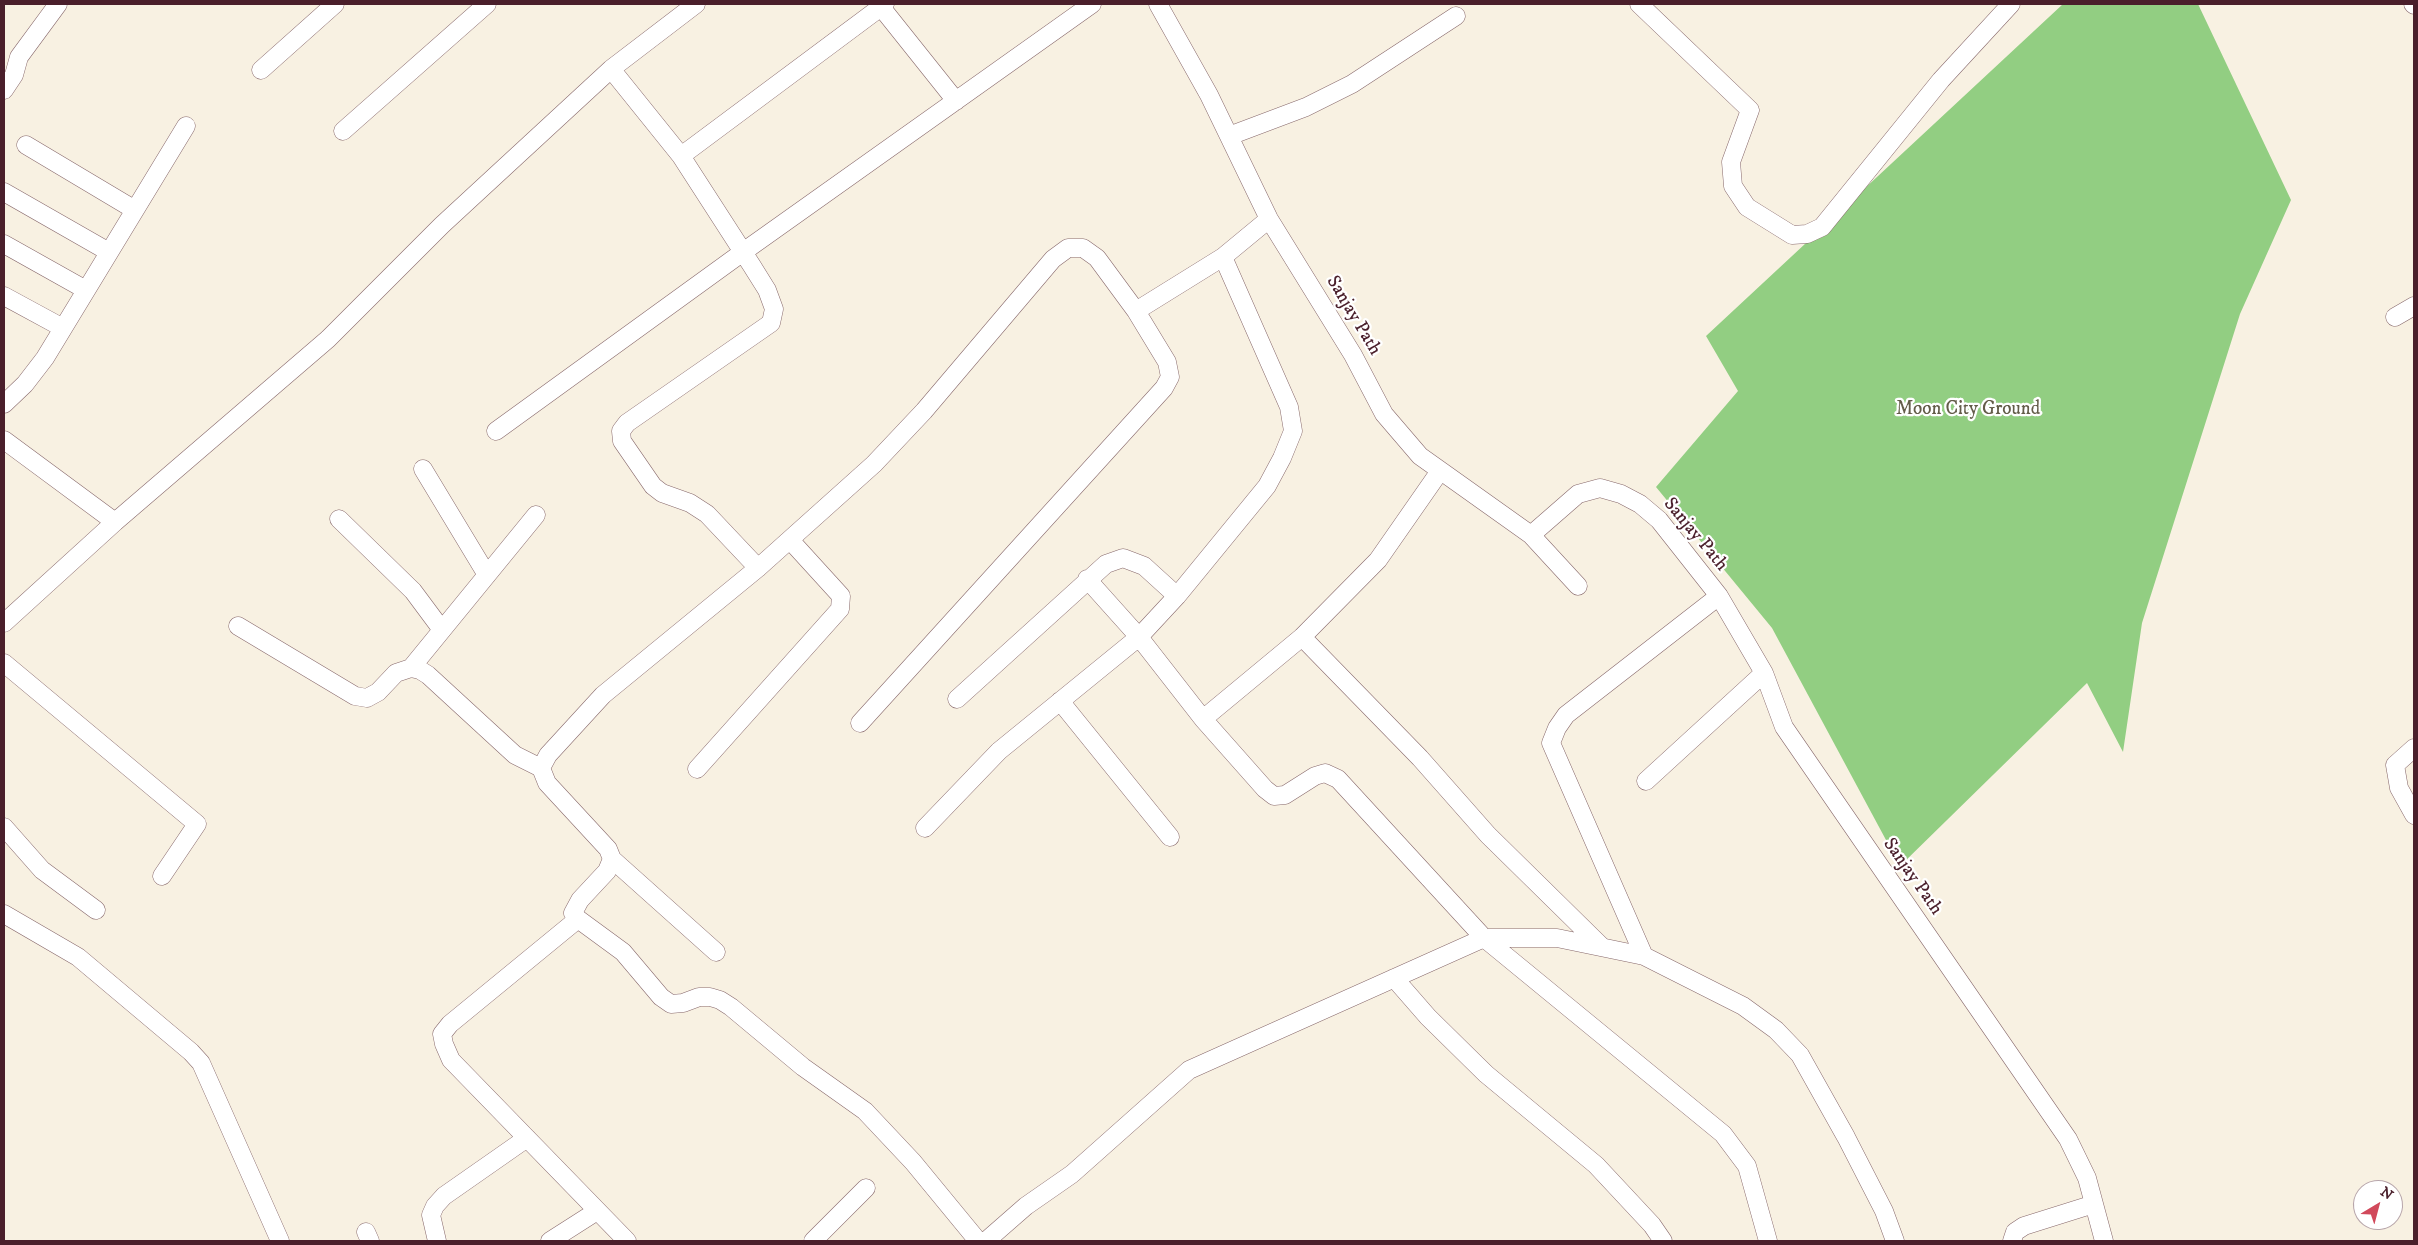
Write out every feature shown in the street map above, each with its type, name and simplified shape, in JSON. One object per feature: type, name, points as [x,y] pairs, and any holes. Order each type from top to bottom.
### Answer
[{"type":"street","points":[[4,90],[14,75],[19,57],[58,4]]},
{"type":"street","points":[[261,70],[334,4]]},
{"type":"street","points":[[343,131],[487,4]]},
{"type":"street","points":[[4,622],[115,522],[328,339],[442,225],[611,69],[696,4]]},
{"type":"street","points":[[496,431],[743,252],[1092,4]]},
{"type":"street","name":"Sanjay Path","points":[[1158,4],[1209,94],[1269,219],[1353,355],[1384,414],[1420,456],[1531,535],[1578,494],[1600,488],[1621,494],[1640,504],[1659,520],[1719,596],[1764,674],[1784,727],[2068,1139],[2087,1178],[2104,1241]]},
{"type":"street","points":[[1639,4],[1750,110],[1731,162],[1732,186],[1747,207],[1792,235],[1807,234],[1822,227],[1941,80],[2011,4]]},
{"type":"street","points":[[681,156],[883,5],[956,100]]},
{"type":"street","points":[[1229,136],[1306,107],[1352,84],[1456,16]]},
{"type":"street","points":[[611,69],[681,156],[743,252],[774,309],[771,323],[627,423],[621,431],[622,441],[653,486],[662,493],[690,503],[707,514],[758,568]]},
{"type":"street","points":[[4,404],[26,384],[63,328],[186,126]]},
{"type":"street","points":[[26,145],[135,210]]},
{"type":"street","points":[[4,192],[109,252]]},
{"type":"street","points":[[1136,311],[1223,257],[1269,219]]},
{"type":"street","points":[[4,244],[86,290]]},
{"type":"street","points":[[541,768],[548,755],[603,695],[758,568],[874,464],[924,411],[1053,259],[1068,248],[1083,248],[1097,258],[1136,311],[1167,362],[1170,377],[1164,388],[860,722]]},
{"type":"street","points":[[925,828],[999,751],[1139,637],[1177,596],[1267,486],[1282,458],[1293,431],[1288,407],[1223,257]]},
{"type":"street","points":[[4,296],[63,328]]},
{"type":"street","points":[[2395,317],[2414,306]]},
{"type":"street","points":[[4,440],[115,522]]},
{"type":"street","points":[[423,470],[487,575]]},
{"type":"street","points":[[1203,719],[1302,637],[1378,560],[1440,471]]},
{"type":"street","points":[[411,668],[536,514]]},
{"type":"street","points":[[339,519],[412,591],[442,630]]},
{"type":"street","points":[[1531,535],[1578,586]]},
{"type":"street","points":[[697,770],[840,609],[841,596],[790,540]]},
{"type":"street","points":[[957,699],[1087,579],[1106,564],[1123,558],[1144,566],[1177,596]]},
{"type":"street","points":[[1087,579],[1139,637],[1203,719],[1264,789],[1274,796],[1285,795],[1314,776],[1326,774],[1338,779],[1484,938],[1723,1134],[1747,1166],[1768,1241]]},
{"type":"street","points":[[1644,956],[1551,743],[1557,728],[1566,715],[1719,596]]},
{"type":"street","points":[[238,626],[355,696],[366,698],[378,692],[396,673],[411,668],[420,670],[428,675],[515,755],[541,768],[547,783],[608,849],[612,860],[716,952]]},
{"type":"street","points":[[1302,637],[1420,758],[1488,835],[1602,947]]},
{"type":"street","points":[[4,663],[198,824],[162,876]]},
{"type":"street","points":[[1646,781],[1764,674]]},
{"type":"street","points":[[1060,701],[1170,837]]},
{"type":"street","points":[[2414,748],[2395,766],[2399,788],[2414,815]]},
{"type":"street","points":[[4,827],[42,870],[96,910]]},
{"type":"street","points":[[612,860],[607,871],[580,900],[573,913],[578,919],[623,952],[661,997],[671,1004],[683,1003],[699,997],[710,997],[720,1000],[732,1007],[803,1067],[865,1111],[913,1162],[978,1241]]},
{"type":"street","points":[[4,914],[78,958],[191,1052],[200,1063],[280,1241]]},
{"type":"street","points":[[578,919],[450,1024],[442,1034],[451,1060],[627,1241]]},
{"type":"street","points":[[986,1241],[1026,1206],[1072,1174],[1189,1070],[1484,938],[1557,938],[1644,956],[1743,1006],[1776,1030],[1800,1055],[1846,1136],[1884,1211],[1895,1241]]},
{"type":"street","points":[[1394,978],[1428,1017],[1486,1074],[1596,1165],[1641,1213],[1663,1241]]},
{"type":"street","points":[[437,1241],[431,1215],[435,1206],[444,1196],[527,1138]]},
{"type":"street","points":[[813,1241],[866,1188]]},
{"type":"street","points":[[2012,1241],[2016,1232],[2024,1226],[2094,1204]]},
{"type":"street","points":[[550,1241],[597,1211]]},
{"type":"green space","name":"Moon City Ground","points":[[2063,4],[2198,4],[2291,200],[2240,314],[2142,623],[2123,752],[2087,683],[1900,866],[1772,628],[1656,487],[1738,391],[1706,336]]}]
